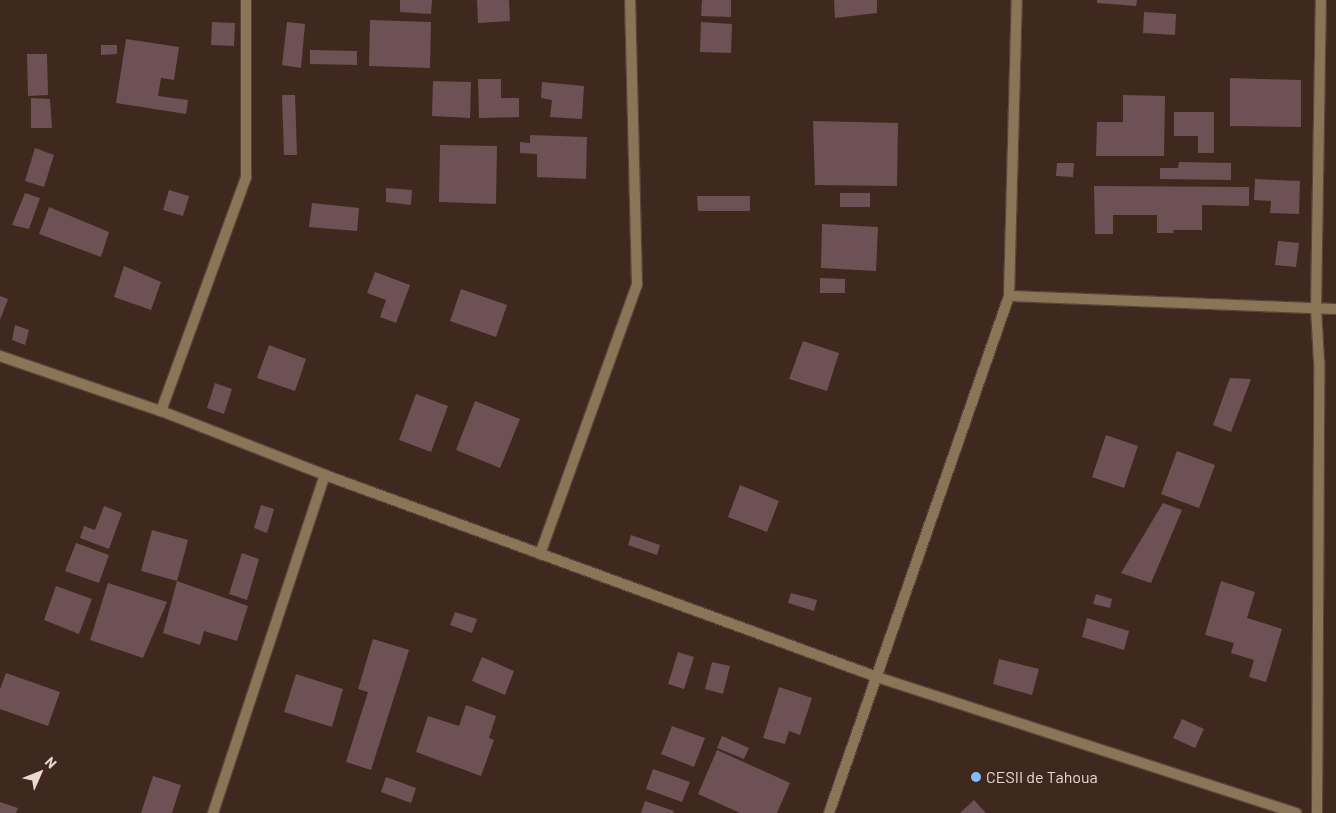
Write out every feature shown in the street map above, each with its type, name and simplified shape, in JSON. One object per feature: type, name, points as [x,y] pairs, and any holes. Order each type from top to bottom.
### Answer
[{"type":"street","points":[[162,411],[246,177],[246,0]]},
{"type":"street","points":[[540,554],[638,284],[630,0]]},
{"type":"street","points":[[829,813],[1009,296],[1017,0]]},
{"type":"street","points":[[1317,813],[1319,361],[1316,309],[1322,0]]},
{"type":"street","points":[[1009,296],[1336,309]]},
{"type":"street","points":[[0,356],[162,411],[324,475],[876,677],[1296,813]]},
{"type":"street","points":[[213,813],[324,475]]},
{"type":"building","points":[[400,0],[432,0],[431,14],[400,12]]},
{"type":"building","points":[[477,0],[509,0],[510,21],[478,23]]},
{"type":"building","points":[[702,0],[731,0],[731,17],[701,16]]},
{"type":"building","points":[[834,0],[877,0],[877,13],[835,18]]},
{"type":"building","points":[[1097,0],[1137,0],[1136,6],[1097,3]]},
{"type":"building","points":[[1144,12],[1176,14],[1175,35],[1143,33]]},
{"type":"building","points":[[370,20],[431,22],[430,68],[369,66]]},
{"type":"building","points":[[212,22],[235,23],[234,46],[211,45]]},
{"type":"building","points":[[287,22],[305,24],[301,68],[282,65]]},
{"type":"building","points":[[701,22],[732,24],[731,53],[700,52]]},
{"type":"building","points":[[126,39],[179,47],[174,80],[161,78],[158,96],[188,100],[186,114],[116,103]]},
{"type":"building","points":[[101,45],[117,45],[117,54],[101,55]]},
{"type":"building","points":[[310,50],[357,51],[357,65],[310,64]]},
{"type":"building","points":[[27,54],[47,54],[48,95],[28,96]]},
{"type":"building","points":[[1230,78],[1301,80],[1301,127],[1230,126]]},
{"type":"building","points":[[478,79],[501,79],[501,98],[519,98],[519,117],[479,118]]},
{"type":"building","points":[[433,81],[471,82],[470,118],[432,116]]},
{"type":"building","points":[[542,82],[584,86],[582,119],[550,117],[552,100],[541,98]]},
{"type":"building","points":[[282,95],[295,95],[297,155],[284,155]]},
{"type":"building","points":[[1123,95],[1165,96],[1164,156],[1096,156],[1097,122],[1123,122]]},
{"type":"building","points":[[31,98],[50,99],[52,128],[31,128]]},
{"type":"building","points":[[1174,112],[1214,112],[1214,153],[1198,153],[1198,136],[1174,136]]},
{"type":"building","points":[[813,121],[898,123],[897,186],[815,185]]},
{"type":"building","points":[[530,135],[587,137],[586,179],[537,177],[537,154],[520,153],[520,142],[530,143]]},
{"type":"building","points":[[440,145],[497,146],[496,204],[439,202]]},
{"type":"building","points":[[35,148],[54,155],[44,187],[25,181]]},
{"type":"building","points":[[1179,162],[1231,163],[1231,180],[1160,179],[1160,168],[1178,168]]},
{"type":"building","points":[[1057,163],[1074,163],[1073,177],[1056,176]]},
{"type":"building","points":[[1255,179],[1300,181],[1299,214],[1270,213],[1271,201],[1254,200]]},
{"type":"building","points":[[1094,186],[1249,187],[1249,206],[1202,205],[1202,230],[1173,230],[1174,233],[1157,233],[1157,215],[1113,215],[1113,234],[1095,234]]},
{"type":"building","points":[[386,188],[412,190],[411,205],[386,202]]},
{"type":"building","points":[[169,190],[189,196],[183,216],[163,210]]},
{"type":"building","points":[[25,193],[40,198],[29,229],[12,225]]},
{"type":"building","points":[[840,193],[870,193],[870,207],[840,207]]},
{"type":"building","points":[[697,196],[750,196],[750,211],[698,211]]},
{"type":"building","points":[[312,203],[359,208],[357,231],[309,227]]},
{"type":"building","points":[[49,207],[109,232],[101,257],[39,234]]},
{"type":"building","points":[[822,224],[878,227],[876,271],[821,268]]},
{"type":"building","points":[[1278,241],[1299,243],[1296,267],[1275,265]]},
{"type":"building","points":[[124,266],[161,282],[151,310],[114,297]]},
{"type":"building","points":[[375,272],[410,285],[396,323],[380,317],[386,300],[367,293]]},
{"type":"building","points":[[820,278],[845,279],[845,293],[820,293]]},
{"type":"building","points":[[461,289],[507,305],[496,337],[450,321]]},
{"type":"building","points":[[0,296],[8,299],[0,320]]},
{"type":"building","points":[[15,325],[29,330],[25,345],[12,340]]},
{"type":"building","points":[[803,341],[839,353],[827,391],[789,379]]},
{"type":"building","points":[[269,345],[306,359],[295,391],[257,378]]},
{"type":"building","points":[[1230,378],[1251,379],[1231,432],[1213,425]]},
{"type":"building","points":[[215,383],[232,389],[224,414],[207,408]]},
{"type":"building","points":[[416,394],[448,406],[431,452],[399,440]]},
{"type":"building","points":[[475,401],[520,419],[500,468],[456,450]]},
{"type":"building","points":[[1106,435],[1138,446],[1124,488],[1092,477]]},
{"type":"building","points":[[1177,451],[1215,465],[1199,508],[1161,494]]},
{"type":"building","points":[[740,485],[779,501],[767,532],[728,517]]},
{"type":"building","points":[[1163,503],[1182,510],[1151,583],[1121,573]]},
{"type":"building","points":[[261,505],[274,509],[267,533],[254,528]]},
{"type":"building","points":[[104,506],[122,513],[109,549],[80,538],[84,526],[95,530]]},
{"type":"building","points":[[152,530],[188,540],[177,581],[141,571]]},
{"type":"building","points":[[631,535],[660,545],[657,555],[628,545]]},
{"type":"building","points":[[76,543],[109,555],[99,583],[65,571]]},
{"type":"building","points":[[242,553],[259,559],[247,600],[229,594]]},
{"type":"building","points":[[177,581],[248,606],[237,641],[204,631],[200,645],[163,633]]},
{"type":"building","points":[[1221,581],[1255,592],[1247,618],[1282,629],[1266,682],[1249,677],[1254,660],[1231,653],[1234,643],[1205,635]]},
{"type":"building","points":[[108,583],[167,602],[143,658],[90,640]]},
{"type":"building","points":[[56,586],[92,599],[79,634],[44,620]]},
{"type":"building","points":[[791,593],[817,600],[814,611],[788,603]]},
{"type":"building","points":[[1096,594],[1112,599],[1110,608],[1093,604]]},
{"type":"building","points":[[455,612],[477,619],[472,633],[450,625]]},
{"type":"building","points":[[1087,618],[1129,631],[1124,650],[1082,637]]},
{"type":"building","points":[[373,639],[409,650],[371,770],[346,762],[368,692],[358,689]]},
{"type":"building","points":[[678,652],[694,657],[684,689],[668,684]]},
{"type":"building","points":[[482,657],[514,671],[505,695],[472,681]]},
{"type":"building","points":[[999,659],[1039,669],[1032,695],[993,684]]},
{"type":"building","points":[[712,662],[730,666],[723,694],[705,689]]},
{"type":"building","points":[[6,673],[60,692],[48,726],[0,709],[0,689]]},
{"type":"building","points":[[296,674],[343,689],[332,727],[284,712]]},
{"type":"building","points":[[779,687],[812,698],[800,735],[789,731],[785,744],[763,738]]},
{"type":"building","points":[[466,705],[496,716],[489,738],[494,740],[481,776],[416,752],[428,716],[459,726]]},
{"type":"building","points":[[1182,719],[1204,729],[1195,748],[1173,738]]},
{"type":"building","points":[[672,726],[705,738],[694,767],[661,754]]},
{"type":"building","points":[[722,736],[749,748],[744,759],[717,748]]},
{"type":"building","points":[[717,750],[790,783],[777,813],[740,813],[698,794]]},
{"type":"building","points":[[653,769],[690,782],[682,802],[646,789]]},
{"type":"building","points":[[153,776],[181,785],[172,813],[141,813]]},
{"type":"building","points":[[386,777],[416,788],[411,803],[381,792]]},
{"type":"building","points":[[974,800],[986,813],[960,813]]},
{"type":"building","points":[[645,801],[674,811],[673,813],[641,813]]},
{"type":"building","points":[[0,802],[18,808],[16,813],[0,813]]},
{"type":"place","name":"CESII de Tahoua","points":[[976,777]]}]
